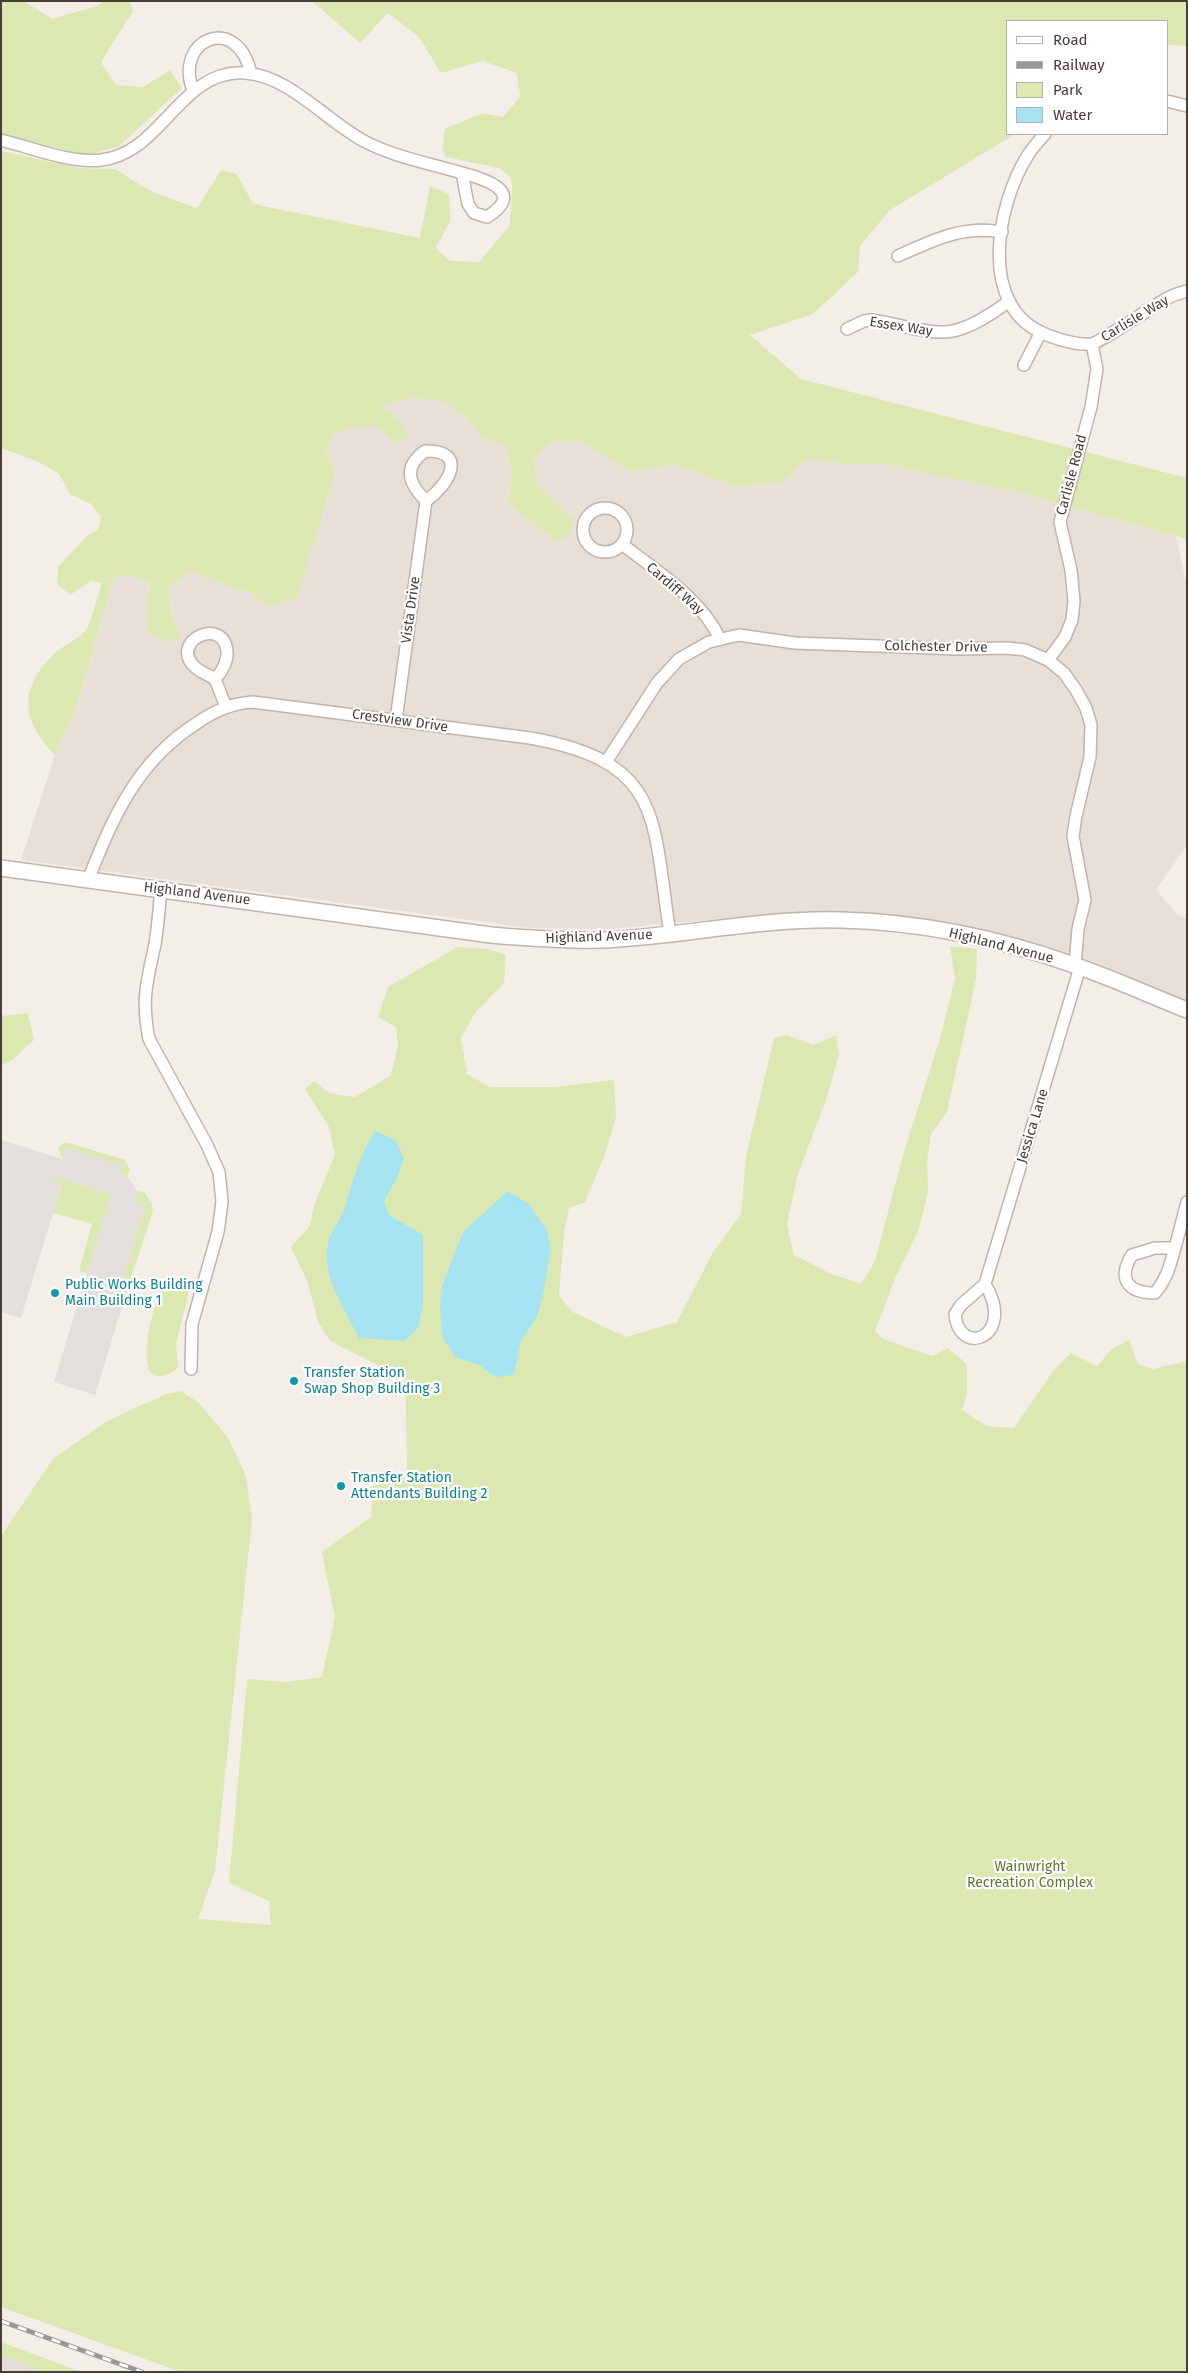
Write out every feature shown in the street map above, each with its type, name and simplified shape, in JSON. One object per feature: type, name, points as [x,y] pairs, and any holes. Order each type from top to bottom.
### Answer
[{"type":"street","points":[[194,90],[189,80],[189,70],[194,51],[203,43],[215,38],[226,39],[236,43],[242,50],[252,74]]},
{"type":"street","points":[[1,140],[78,159],[111,159],[122,155],[141,142],[194,90],[220,75],[252,74],[279,83],[362,140],[400,156],[462,173]]},
{"type":"street","points":[[1168,101],[1187,106]]},
{"type":"street","name":"Carlisle Way","points":[[1044,135],[1028,155],[1012,191],[1002,232],[999,262],[1000,278],[1008,302],[1030,326],[1041,332],[1060,340],[1092,344],[1168,298],[1187,291]]},
{"type":"street","points":[[898,256],[956,232],[978,228],[1002,232]]},
{"type":"street","name":"Essex Way","points":[[847,329],[864,321],[872,320],[932,332],[954,332],[982,321],[1008,302]]},
{"type":"street","points":[[1024,365],[1041,332]]},
{"type":"street","name":"Carlisle Road","points":[[1048,660],[1065,636],[1072,620],[1074,601],[1060,522],[1091,407],[1097,369],[1092,344]]},
{"type":"street","name":"Vista Drive","points":[[396,720],[426,501]]},
{"type":"street","name":"Cardiff Way","points":[[622,544],[698,606],[714,626],[720,640]]},
{"type":"street","name":"Colchester Drive","points":[[606,762],[631,721],[668,671],[679,659],[709,642],[739,635],[795,643],[959,650],[1007,648],[1025,650],[1048,660],[1064,673],[1086,708],[1091,725],[1090,757],[1073,836],[1085,900],[1081,918]]},
{"type":"street","points":[[216,678],[226,706]]},
{"type":"street","name":"Crestview Drive","points":[[88,880],[114,819],[134,783],[149,763],[180,734],[226,706],[253,702],[563,744],[588,752],[606,762],[623,774],[638,790],[654,821],[670,934]]},
{"type":"street","name":"Highland Avenue","points":[[1,868],[491,935],[537,939],[606,940],[807,921],[880,923],[979,938],[1078,966],[1187,1010]]},
{"type":"street","points":[[161,890],[155,942],[144,992],[149,1039],[208,1145],[219,1172],[222,1201],[218,1232],[192,1324],[191,1369]]},
{"type":"street","name":"Jessica Lane","points":[[985,1284],[1078,966],[1081,918]]},
{"type":"street","points":[[1175,1248],[1156,1248],[1132,1254],[1126,1265],[1125,1276],[1130,1286],[1140,1293],[1155,1293],[1165,1282],[1175,1248],[1187,1202]]},
{"type":"street","points":[[985,1284],[992,1296],[994,1324],[989,1334],[978,1338],[968,1337],[960,1331],[955,1314],[961,1305],[985,1284]]},
{"type":"shaded area","points":[[410,398],[442,401],[465,416],[483,438],[505,444],[512,472],[508,501],[521,514],[558,542],[554,502],[537,484],[534,458],[551,442],[579,441],[631,471],[676,465],[735,486],[782,483],[806,459],[843,464],[884,464],[1033,496],[1176,536],[1187,588],[1187,845],[1156,890],[1177,914],[1187,919],[1187,1002],[1095,962],[1050,947],[951,922],[841,913],[775,914],[610,929],[529,928],[21,860],[55,755],[78,702],[113,580],[120,575],[135,577],[150,584],[147,603],[182,639],[171,613],[168,588],[190,571],[237,590],[251,592],[260,601],[314,543],[335,474],[326,452],[333,434],[355,427],[377,427],[396,443],[399,419],[380,406]]},
{"type":"shaded area","points":[[1,1140],[62,1159],[66,1148],[122,1165],[120,1173],[127,1176],[137,1191],[134,1202],[145,1206],[123,1281],[111,1277],[110,1281],[128,1287],[95,1395],[54,1382],[111,1194],[54,1176],[53,1180],[62,1183],[21,1318],[1,1312]]},
{"type":"shaded area","points":[[1,2355],[40,2372],[1,2372]]},
{"type":"green space","points":[[1,1],[24,1],[52,19],[97,6],[103,1],[130,1],[133,11],[101,62],[116,85],[143,87],[170,70],[182,88],[119,146],[88,155],[1,135]]},
{"type":"green space","points":[[312,1],[1187,1],[1187,46],[1168,45],[1168,20],[1006,20],[1006,135],[1013,135],[890,210],[860,246],[858,272],[813,314],[750,335],[801,379],[1187,478],[1187,539],[1033,496],[884,464],[843,464],[806,459],[782,483],[735,486],[676,465],[631,471],[579,441],[551,442],[534,458],[537,484],[574,520],[570,534],[558,542],[521,514],[508,501],[512,472],[505,444],[483,438],[465,416],[442,401],[410,398],[380,406],[399,419],[408,437],[396,443],[377,427],[355,427],[333,434],[326,452],[335,474],[297,598],[271,606],[260,601],[251,592],[237,590],[190,571],[168,588],[171,613],[182,640],[166,641],[147,631],[147,603],[150,584],[135,577],[120,575],[113,580],[78,702],[55,755],[35,730],[28,704],[30,691],[35,678],[43,666],[55,653],[83,633],[88,626],[102,583],[91,581],[70,595],[57,584],[58,567],[87,536],[98,529],[101,517],[91,504],[70,494],[59,474],[37,461],[1,448],[1,151],[78,168],[115,169],[152,192],[197,208],[221,170],[237,174],[253,204],[420,238],[430,186],[449,194],[450,221],[436,248],[450,261],[479,262],[510,225],[512,186],[510,177],[499,168],[446,157],[442,150],[445,129],[482,113],[503,117],[520,97],[517,73],[483,61],[441,73],[419,37],[388,13],[360,43]]},
{"type":"green space","name":"Wainwright Recreation Complex","points":[[950,946],[977,949],[976,979],[947,1112],[931,1134],[927,1162],[928,1192],[919,1229],[896,1276],[875,1331],[883,1339],[932,1356],[948,1348],[967,1364],[967,1393],[962,1410],[986,1426],[1014,1428],[1053,1371],[1071,1353],[1097,1366],[1113,1348],[1129,1340],[1138,1364],[1153,1369],[1187,1361],[1187,2372],[181,2372],[1,2307],[1,1536],[53,1459],[107,1421],[166,1394],[181,1391],[198,1402],[228,1438],[246,1476],[252,1519],[215,1871],[198,1919],[271,1925],[269,1901],[229,1883],[247,1679],[284,1682],[322,1677],[335,1618],[322,1552],[371,1517],[373,1486],[407,1477],[406,1399],[403,1378],[330,1341],[318,1322],[308,1283],[291,1247],[310,1226],[314,1205],[335,1155],[329,1127],[305,1089],[314,1081],[329,1093],[355,1097],[391,1075],[398,1045],[396,1027],[378,1017],[388,987],[458,947],[488,949],[506,955],[504,983],[475,1013],[461,1038],[467,1074],[490,1087],[555,1087],[614,1080],[616,1117],[605,1155],[585,1202],[569,1208],[564,1232],[559,1296],[573,1312],[626,1337],[677,1322],[713,1252],[741,1214],[746,1156],[774,1038],[787,1035],[813,1045],[836,1035],[839,1055],[827,1097],[798,1174],[787,1224],[794,1255],[829,1273],[861,1284],[875,1261],[903,1155],[941,1035],[955,978]]},
{"type":"green space","points":[[28,1013],[34,1040],[12,1060],[1,1066],[1,1016]]},
{"type":"green space","points":[[66,1142],[125,1160],[130,1170],[127,1176],[120,1173],[122,1166],[66,1148],[63,1159],[58,1148]]},
{"type":"green space","points":[[54,1176],[112,1194],[87,1274],[79,1271],[92,1224],[53,1213],[62,1183],[52,1180]]},
{"type":"green space","points":[[137,1191],[144,1192],[152,1203],[153,1211],[128,1287],[110,1281],[111,1277],[123,1280],[145,1206],[133,1202]]},
{"type":"green space","points":[[178,1280],[186,1282],[190,1287],[176,1344],[178,1368],[165,1375],[155,1376],[150,1371],[147,1362],[148,1339],[152,1317],[158,1299],[168,1281]]},
{"type":"green space","points":[[1,2342],[82,2372],[40,2372],[1,2355]]},
{"type":"water","points":[[375,1131],[395,1140],[404,1158],[397,1178],[384,1201],[389,1215],[423,1235],[423,1306],[418,1328],[405,1341],[359,1338],[334,1289],[327,1262],[327,1249],[330,1237],[343,1213],[361,1159]]},
{"type":"water","points":[[508,1191],[529,1204],[547,1230],[551,1249],[537,1317],[521,1341],[514,1375],[495,1377],[479,1365],[455,1357],[443,1338],[440,1311],[442,1286],[463,1232]]},
{"type":"railway","points":[[1,2321],[142,2372]]},
{"type":"place","name":"Public Works Building Main Building 1","points":[[55,1293]]},
{"type":"place","name":"Transfer Station Swap Shop Building 3","points":[[294,1381]]},
{"type":"place","name":"Transfer Station Attendants Building 2","points":[[341,1486]]}]
